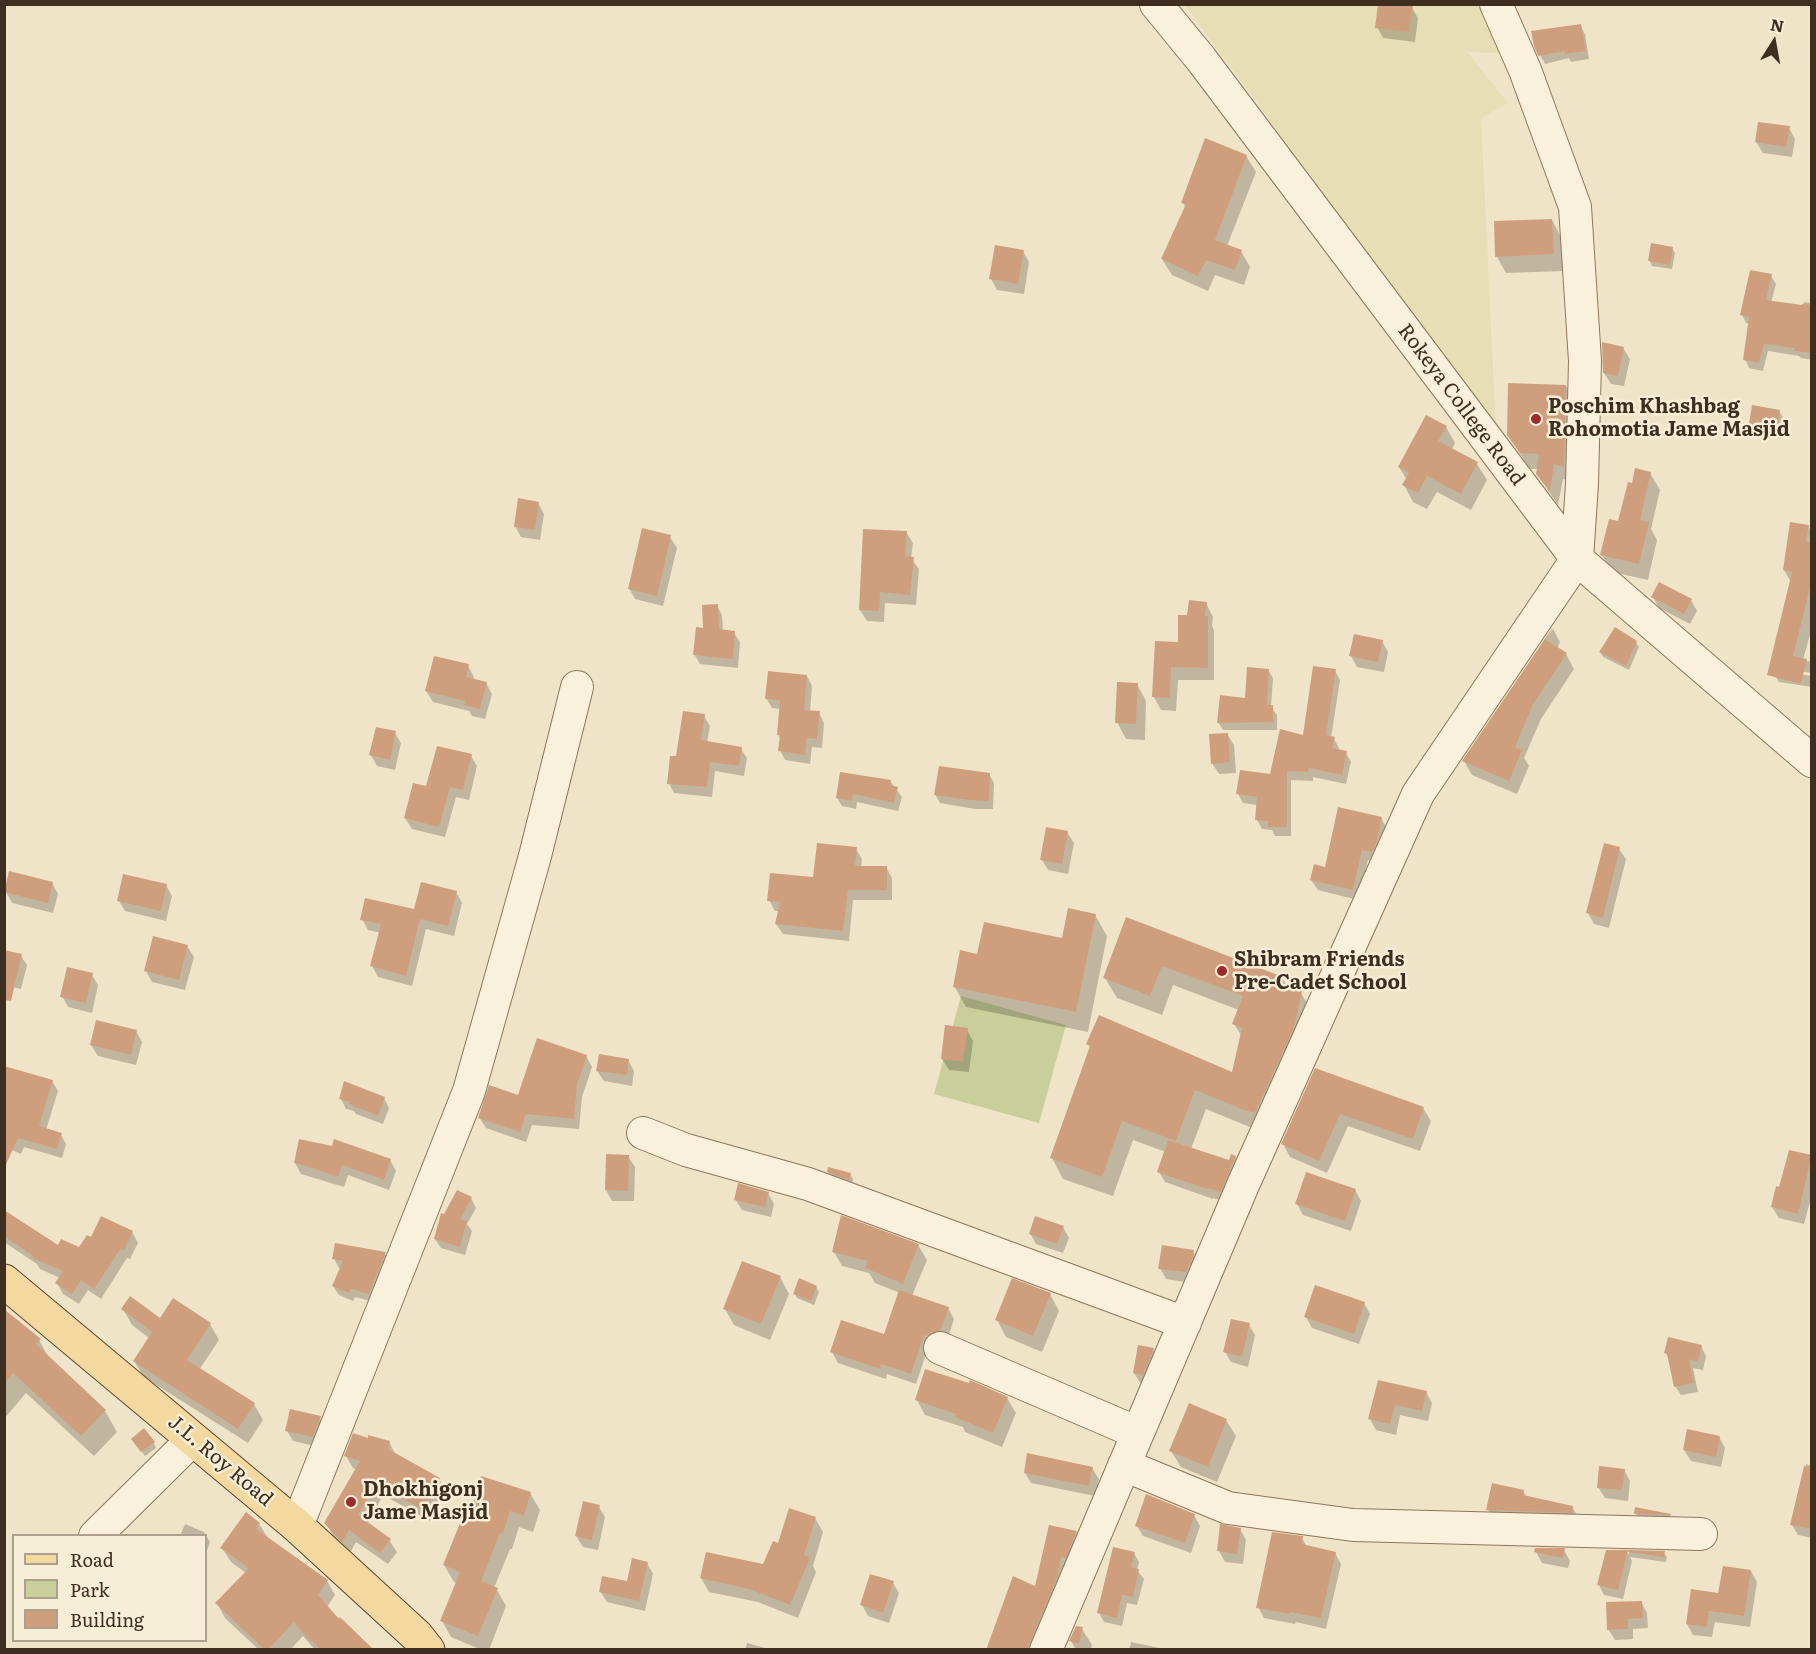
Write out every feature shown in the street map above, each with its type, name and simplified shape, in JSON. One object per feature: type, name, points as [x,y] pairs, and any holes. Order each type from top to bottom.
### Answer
[{"type":"main road","name":"J.L. Roy Road","points":[[4,1281],[297,1526],[417,1636],[428,1650]]},
{"type":"street","name":"Rokeya College Road","points":[[1156,4],[1201,59],[1577,559],[1812,761]]},
{"type":"street","points":[[1046,1650],[1244,1185],[1418,794],[1577,559],[1582,484],[1585,361],[1575,207],[1525,70],[1496,4]]},
{"type":"street","points":[[297,1526],[468,1091],[535,856],[577,687]]},
{"type":"street","points":[[644,1133],[686,1150],[808,1184],[1185,1323]]},
{"type":"street","points":[[940,1348],[1138,1433]]},
{"type":"street","points":[[97,1534],[193,1439]]},
{"type":"street","points":[[1124,1465],[1228,1508],[1353,1525],[1701,1534]]},
{"type":"shaded area","points":[[1185,5],[1478,5],[1500,53],[1467,52],[1508,103],[1481,118],[1496,431],[1323,198]]},
{"type":"green space","points":[[961,996],[1066,1025],[1039,1123],[934,1094]]},
{"type":"building","points":[[1378,4],[1413,6],[1409,32],[1375,28]]},
{"type":"building","points":[[1581,24],[1586,51],[1565,54],[1564,51],[1538,56],[1531,31]]},
{"type":"building","points":[[1758,122],[1790,126],[1786,147],[1755,142]]},
{"type":"building","points":[[1205,138],[1247,155],[1215,240],[1242,250],[1235,270],[1206,260],[1198,276],[1161,259],[1186,204],[1181,203]]},
{"type":"building","points":[[1552,219],[1554,254],[1495,257],[1494,221]]},
{"type":"building","points":[[1651,243],[1673,247],[1670,265],[1648,261]]},
{"type":"building","points":[[995,245],[1024,250],[1018,284],[989,279]]},
{"type":"building","points":[[1750,270],[1772,274],[1766,300],[1812,305],[1812,353],[1764,344],[1759,363],[1743,360],[1749,317],[1740,315]]},
{"type":"building","points":[[1602,342],[1624,347],[1618,376],[1603,373]]},
{"type":"building","name":"Poschim Khashbag Rohomotia Jame Masjid","points":[[1508,383],[1566,385],[1564,467],[1554,464],[1550,491],[1536,474],[1539,454],[1520,453],[1507,435]]},
{"type":"building","points":[[1752,405],[1780,410],[1777,429],[1749,424]]},
{"type":"building","points":[[1426,415],[1447,426],[1438,441],[1478,462],[1461,494],[1427,476],[1418,493],[1402,485],[1409,473],[1398,467]]},
{"type":"building","points":[[1635,468],[1651,472],[1640,520],[1649,522],[1639,564],[1600,555],[1609,519],[1618,521],[1628,482],[1632,483]]},
{"type":"building","points":[[518,498],[539,502],[535,530],[514,527]]},
{"type":"building","points":[[1790,522],[1809,525],[1806,542],[1812,543],[1812,580],[1793,656],[1807,659],[1801,684],[1767,675],[1792,572],[1783,570]]},
{"type":"building","points":[[642,528],[671,535],[657,596],[628,589]]},
{"type":"building","points":[[863,529],[907,531],[905,556],[914,557],[910,595],[880,592],[879,611],[859,610]]},
{"type":"building","points":[[1659,582],[1692,599],[1684,614],[1651,597]]},
{"type":"building","points":[[1189,600],[1207,602],[1205,616],[1208,616],[1208,668],[1171,667],[1170,698],[1152,697],[1155,641],[1178,642],[1178,615],[1187,615]]},
{"type":"building","points":[[718,604],[719,629],[735,631],[733,659],[693,655],[696,627],[703,628],[702,605]]},
{"type":"building","points":[[1553,627],[1546,640],[1567,653],[1533,704],[1515,747],[1522,750],[1509,781],[1462,761]]},
{"type":"building","points":[[1615,627],[1637,641],[1626,666],[1599,652]]},
{"type":"building","points":[[1354,634],[1383,640],[1378,662],[1349,656]]},
{"type":"building","points":[[434,656],[469,664],[466,677],[487,682],[480,709],[464,705],[465,701],[425,691]]},
{"type":"building","points":[[1313,666],[1336,669],[1326,735],[1335,737],[1332,748],[1347,751],[1342,775],[1309,768],[1308,772],[1287,771],[1287,827],[1268,827],[1268,821],[1255,820],[1257,797],[1236,794],[1240,770],[1270,774],[1280,729],[1303,735]]},
{"type":"building","points":[[1247,667],[1269,669],[1267,705],[1273,705],[1273,722],[1217,723],[1220,695],[1245,698]]},
{"type":"building","points":[[768,671],[807,675],[804,710],[820,711],[817,739],[807,738],[805,755],[778,751],[780,700],[765,699]]},
{"type":"building","points":[[1117,682],[1138,683],[1136,724],[1115,723]]},
{"type":"building","points":[[683,711],[705,714],[701,740],[742,747],[739,766],[710,762],[707,787],[667,784],[670,756],[676,756]]},
{"type":"building","points":[[376,727],[396,731],[390,760],[369,755]]},
{"type":"building","points":[[1228,733],[1230,762],[1211,764],[1209,734]]},
{"type":"building","points":[[437,746],[472,754],[463,790],[450,787],[439,827],[404,818],[413,783],[426,786]]},
{"type":"building","points":[[939,766],[990,773],[989,801],[934,795]]},
{"type":"building","points":[[840,772],[891,780],[890,785],[898,787],[894,803],[853,794],[852,801],[836,798]]},
{"type":"building","points":[[1338,807],[1382,817],[1372,852],[1362,850],[1353,890],[1310,880],[1314,864],[1325,867]]},
{"type":"building","points":[[1046,827],[1068,831],[1062,864],[1040,860]]},
{"type":"building","points":[[817,843],[857,847],[855,866],[887,866],[887,890],[848,890],[843,931],[775,924],[780,902],[767,901],[770,873],[813,877]]},
{"type":"building","points":[[1604,843],[1620,847],[1603,918],[1586,913]]},
{"type":"building","points":[[9,871],[53,882],[48,903],[4,892]]},
{"type":"building","points":[[123,874],[167,884],[161,911],[117,901]]},
{"type":"building","points":[[421,882],[457,891],[448,926],[420,919],[406,976],[370,966],[381,924],[360,920],[365,898],[414,909]]},
{"type":"building","points":[[1068,908],[1096,914],[1076,1012],[953,987],[960,950],[977,954],[984,922],[1062,938]]},
{"type":"building","points":[[1126,917],[1283,977],[1279,987],[1302,991],[1294,1028],[1255,1113],[1195,1090],[1176,1141],[1122,1121],[1102,1177],[1050,1158],[1090,1046],[1086,1044],[1099,1015],[1232,1072],[1242,1028],[1232,1024],[1243,996],[1162,966],[1150,996],[1103,978]]},
{"type":"building","points":[[153,936],[188,945],[179,980],[144,971]]},
{"type":"building","points":[[4,950],[22,954],[11,1001],[4,1000]]},
{"type":"building","points":[[67,967],[93,973],[86,1003],[60,997]]},
{"type":"building","points":[[96,1020],[137,1030],[131,1055],[90,1045]]},
{"type":"building","points":[[945,1025],[968,1028],[963,1062],[941,1059]]},
{"type":"building","points":[[537,1038],[587,1055],[577,1085],[574,1119],[526,1114],[520,1132],[478,1118],[489,1085],[518,1095]]},
{"type":"building","points":[[599,1054],[629,1059],[627,1075],[596,1071]]},
{"type":"building","points":[[4,1066],[53,1080],[39,1126],[62,1133],[57,1149],[18,1138],[4,1169]]},
{"type":"building","points":[[1315,1068],[1424,1107],[1413,1139],[1340,1114],[1319,1161],[1281,1144]]},
{"type":"building","points":[[344,1081],[385,1097],[378,1116],[339,1099]]},
{"type":"building","points":[[299,1139],[332,1146],[334,1139],[391,1159],[384,1180],[342,1165],[338,1177],[294,1163]]},
{"type":"building","points":[[1168,1140],[1229,1160],[1231,1154],[1236,1156],[1221,1192],[1157,1172]]},
{"type":"building","points":[[1789,1150],[1812,1155],[1798,1214],[1771,1207]]},
{"type":"building","points":[[606,1154],[629,1155],[628,1191],[605,1190]]},
{"type":"building","points":[[828,1167],[851,1173],[849,1180],[827,1172]]},
{"type":"building","points":[[1306,1172],[1356,1189],[1345,1221],[1295,1204]]},
{"type":"building","points":[[738,1183],[769,1192],[765,1207],[734,1200]]},
{"type":"building","points":[[457,1190],[472,1197],[460,1219],[467,1221],[460,1247],[434,1239],[441,1213],[444,1214]]},
{"type":"building","points":[[4,1210],[58,1245],[61,1239],[79,1247],[87,1235],[91,1237],[101,1216],[133,1231],[124,1250],[121,1248],[94,1289],[81,1280],[72,1294],[55,1283],[63,1271],[32,1258],[33,1256],[4,1236]]},
{"type":"building","points":[[841,1215],[919,1244],[903,1284],[865,1268],[868,1261],[832,1252]]},
{"type":"building","points":[[1035,1216],[1064,1226],[1057,1244],[1029,1234]]},
{"type":"building","points":[[335,1243],[386,1252],[369,1294],[351,1289],[349,1293],[332,1286],[343,1261],[332,1259]]},
{"type":"building","points":[[1162,1245],[1194,1250],[1186,1272],[1158,1269]]},
{"type":"building","points":[[742,1261],[781,1276],[761,1324],[723,1309]]},
{"type":"building","points":[[799,1278],[817,1286],[811,1301],[793,1294]]},
{"type":"building","points":[[1012,1278],[1051,1293],[1033,1336],[995,1320]]},
{"type":"building","points":[[1315,1285],[1365,1302],[1354,1334],[1304,1317]]},
{"type":"building","points":[[899,1290],[949,1307],[941,1330],[927,1336],[924,1335],[911,1374],[881,1364],[880,1369],[830,1352],[841,1320],[884,1334]]},
{"type":"building","points":[[130,1296],[160,1318],[173,1298],[211,1323],[187,1360],[255,1403],[238,1429],[133,1361],[152,1332],[121,1309]]},
{"type":"building","points":[[4,1309],[41,1339],[36,1344],[106,1410],[81,1436],[13,1373],[4,1384]]},
{"type":"building","points":[[1231,1319],[1250,1323],[1242,1357],[1223,1352]]},
{"type":"building","points":[[1668,1337],[1702,1345],[1698,1362],[1689,1359],[1694,1383],[1674,1387],[1667,1354],[1664,1353]]},
{"type":"building","points":[[1138,1345],[1154,1348],[1143,1375],[1133,1373]]},
{"type":"building","points":[[925,1369],[969,1383],[970,1380],[1008,1397],[993,1433],[955,1417],[956,1414],[915,1400]]},
{"type":"building","points":[[1378,1380],[1427,1391],[1422,1411],[1395,1405],[1390,1424],[1368,1419]]},
{"type":"building","points":[[1189,1403],[1227,1419],[1208,1467],[1169,1451]]},
{"type":"building","points":[[290,1409],[321,1416],[313,1437],[285,1431]]},
{"type":"building","points":[[144,1428],[155,1442],[141,1452],[131,1439]]},
{"type":"building","points":[[1687,1429],[1720,1436],[1716,1457],[1683,1450]]},
{"type":"building","points":[[353,1433],[390,1441],[388,1449],[440,1478],[422,1509],[376,1484],[358,1515],[391,1539],[380,1553],[349,1530],[342,1542],[324,1523],[360,1461],[344,1456]]},
{"type":"building","points":[[1027,1453],[1093,1467],[1089,1486],[1024,1473]]},
{"type":"building","points":[[1599,1466],[1625,1469],[1622,1490],[1597,1488]]},
{"type":"building","points":[[1804,1466],[1812,1467],[1812,1529],[1790,1525]]},
{"type":"building","points":[[481,1476],[531,1492],[524,1516],[510,1511],[503,1533],[500,1533],[481,1581],[498,1588],[478,1636],[440,1621],[460,1572],[443,1565],[463,1516],[468,1519]]},
{"type":"building","points":[[1492,1483],[1524,1490],[1523,1495],[1573,1506],[1572,1513],[1486,1510]]},
{"type":"building","points":[[1146,1494],[1195,1514],[1185,1543],[1135,1526]]},
{"type":"building","points":[[583,1501],[600,1505],[592,1540],[575,1536]]},
{"type":"building","points":[[1635,1507],[1671,1514],[1671,1515],[1634,1514]]},
{"type":"building","points":[[789,1508],[816,1517],[804,1555],[810,1558],[790,1605],[749,1589],[700,1578],[706,1552],[763,1564],[773,1541],[778,1543]]},
{"type":"building","points":[[246,1512],[260,1523],[256,1529],[328,1580],[318,1595],[339,1619],[340,1617],[374,1650],[321,1650],[294,1622],[268,1650],[265,1650],[215,1603],[249,1568],[220,1548]]},
{"type":"building","points":[[1220,1524],[1241,1528],[1237,1554],[1217,1551]]},
{"type":"building","points":[[1049,1525],[1077,1531],[1066,1558],[1061,1557],[1057,1578],[1027,1650],[986,1650],[1013,1576],[1035,1586]]},
{"type":"building","points":[[1272,1532],[1303,1536],[1302,1544],[1336,1552],[1321,1618],[1256,1608]]},
{"type":"building","points":[[1113,1547],[1135,1552],[1131,1567],[1139,1569],[1133,1597],[1122,1595],[1117,1618],[1097,1613]]},
{"type":"building","points":[[1535,1548],[1565,1548],[1563,1558],[1534,1552]]},
{"type":"building","points":[[1606,1550],[1628,1550],[1618,1590],[1597,1585]]},
{"type":"building","points":[[1628,1550],[1665,1551],[1664,1557],[1628,1552]]},
{"type":"building","points":[[632,1558],[648,1562],[639,1601],[599,1592],[602,1576],[627,1581]]},
{"type":"building","points":[[1723,1566],[1751,1570],[1744,1616],[1709,1611],[1707,1627],[1686,1624],[1691,1589],[1718,1593]]},
{"type":"building","points":[[870,1574],[894,1581],[883,1613],[860,1605]]},
{"type":"building","points":[[1642,1601],[1643,1618],[1628,1619],[1628,1629],[1607,1630],[1606,1602]]},
{"type":"building","points":[[1076,1626],[1083,1627],[1079,1644],[1069,1641]]},
{"type":"place","name":"Poschim Khashbag Rohomotia Jame Masjid","points":[[1536,419]]},
{"type":"place","name":"Shibram Friends Pre-Cadet School","points":[[1222,971]]},
{"type":"place","name":"Dhokhigonj Jame Masjid","points":[[351,1502]]}]
